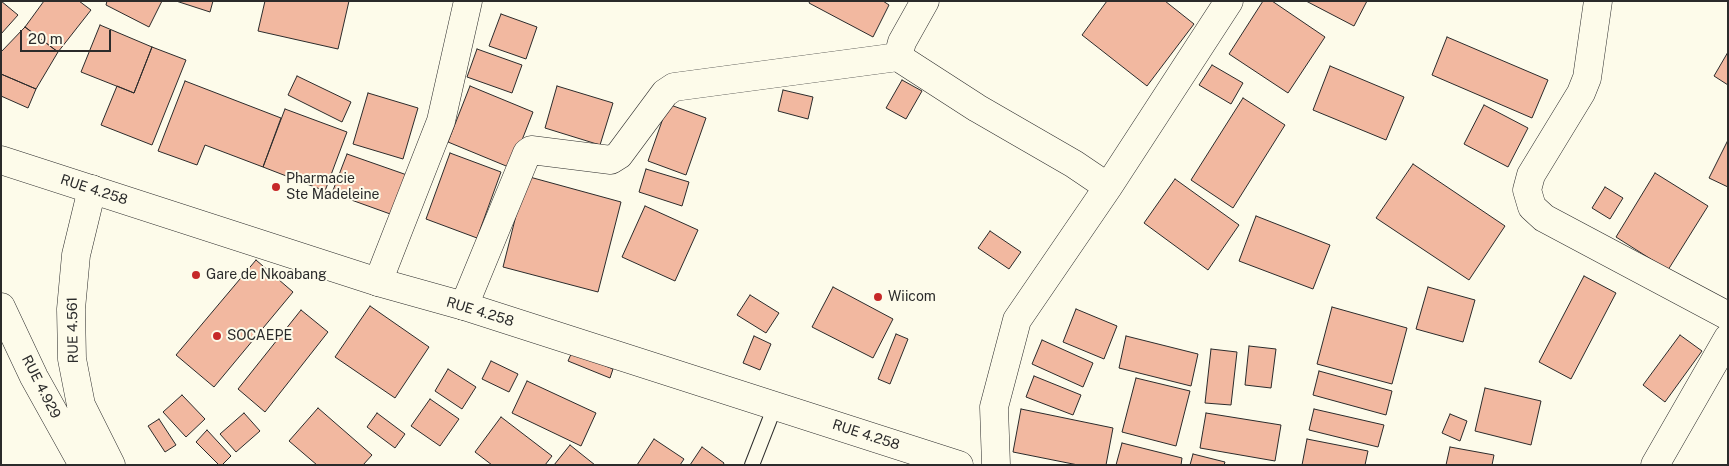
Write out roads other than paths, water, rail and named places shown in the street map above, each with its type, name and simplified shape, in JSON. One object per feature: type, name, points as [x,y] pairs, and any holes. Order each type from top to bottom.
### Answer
[{"type":"main road","points":[[378,282],[441,121],[468,1]]},
{"type":"main road","points":[[898,57],[902,42],[925,1]]},
{"type":"main road","points":[[996,465],[994,407],[1017,320],[1108,187],[1229,1]]},
{"type":"main road","points":[[1598,1],[1587,78],[1582,94],[1531,175],[1527,190],[1532,207],[1544,218],[1728,316]]},
{"type":"main road","points":[[464,306],[527,153],[531,150],[611,160],[619,155],[665,93],[674,86],[898,57],[976,108],[1074,164],[1108,187]]},
{"type":"main road","name":"RUE 4.258","points":[[1,160],[378,282],[464,306],[955,464]]},
{"type":"main road","name":"RUE 4.561","points":[[92,188],[76,255],[71,310],[72,359],[81,405],[111,465]]},
{"type":"main road","name":"RUE 4.929","points":[[1,307],[34,376],[83,465]]},
{"type":"main road","points":[[1655,465],[1728,338]]},
{"type":"lane","points":[[752,465],[775,406]]},
{"type":"place","name":"Pharmacie Ste Madeleine","points":[[276,187]]},
{"type":"place","name":"Gare de Nkoabang","points":[[196,275]]},
{"type":"place","name":"Wiicom","points":[[878,297]]},
{"type":"place","name":"SOCAEPE","points":[[217,336]]}]
